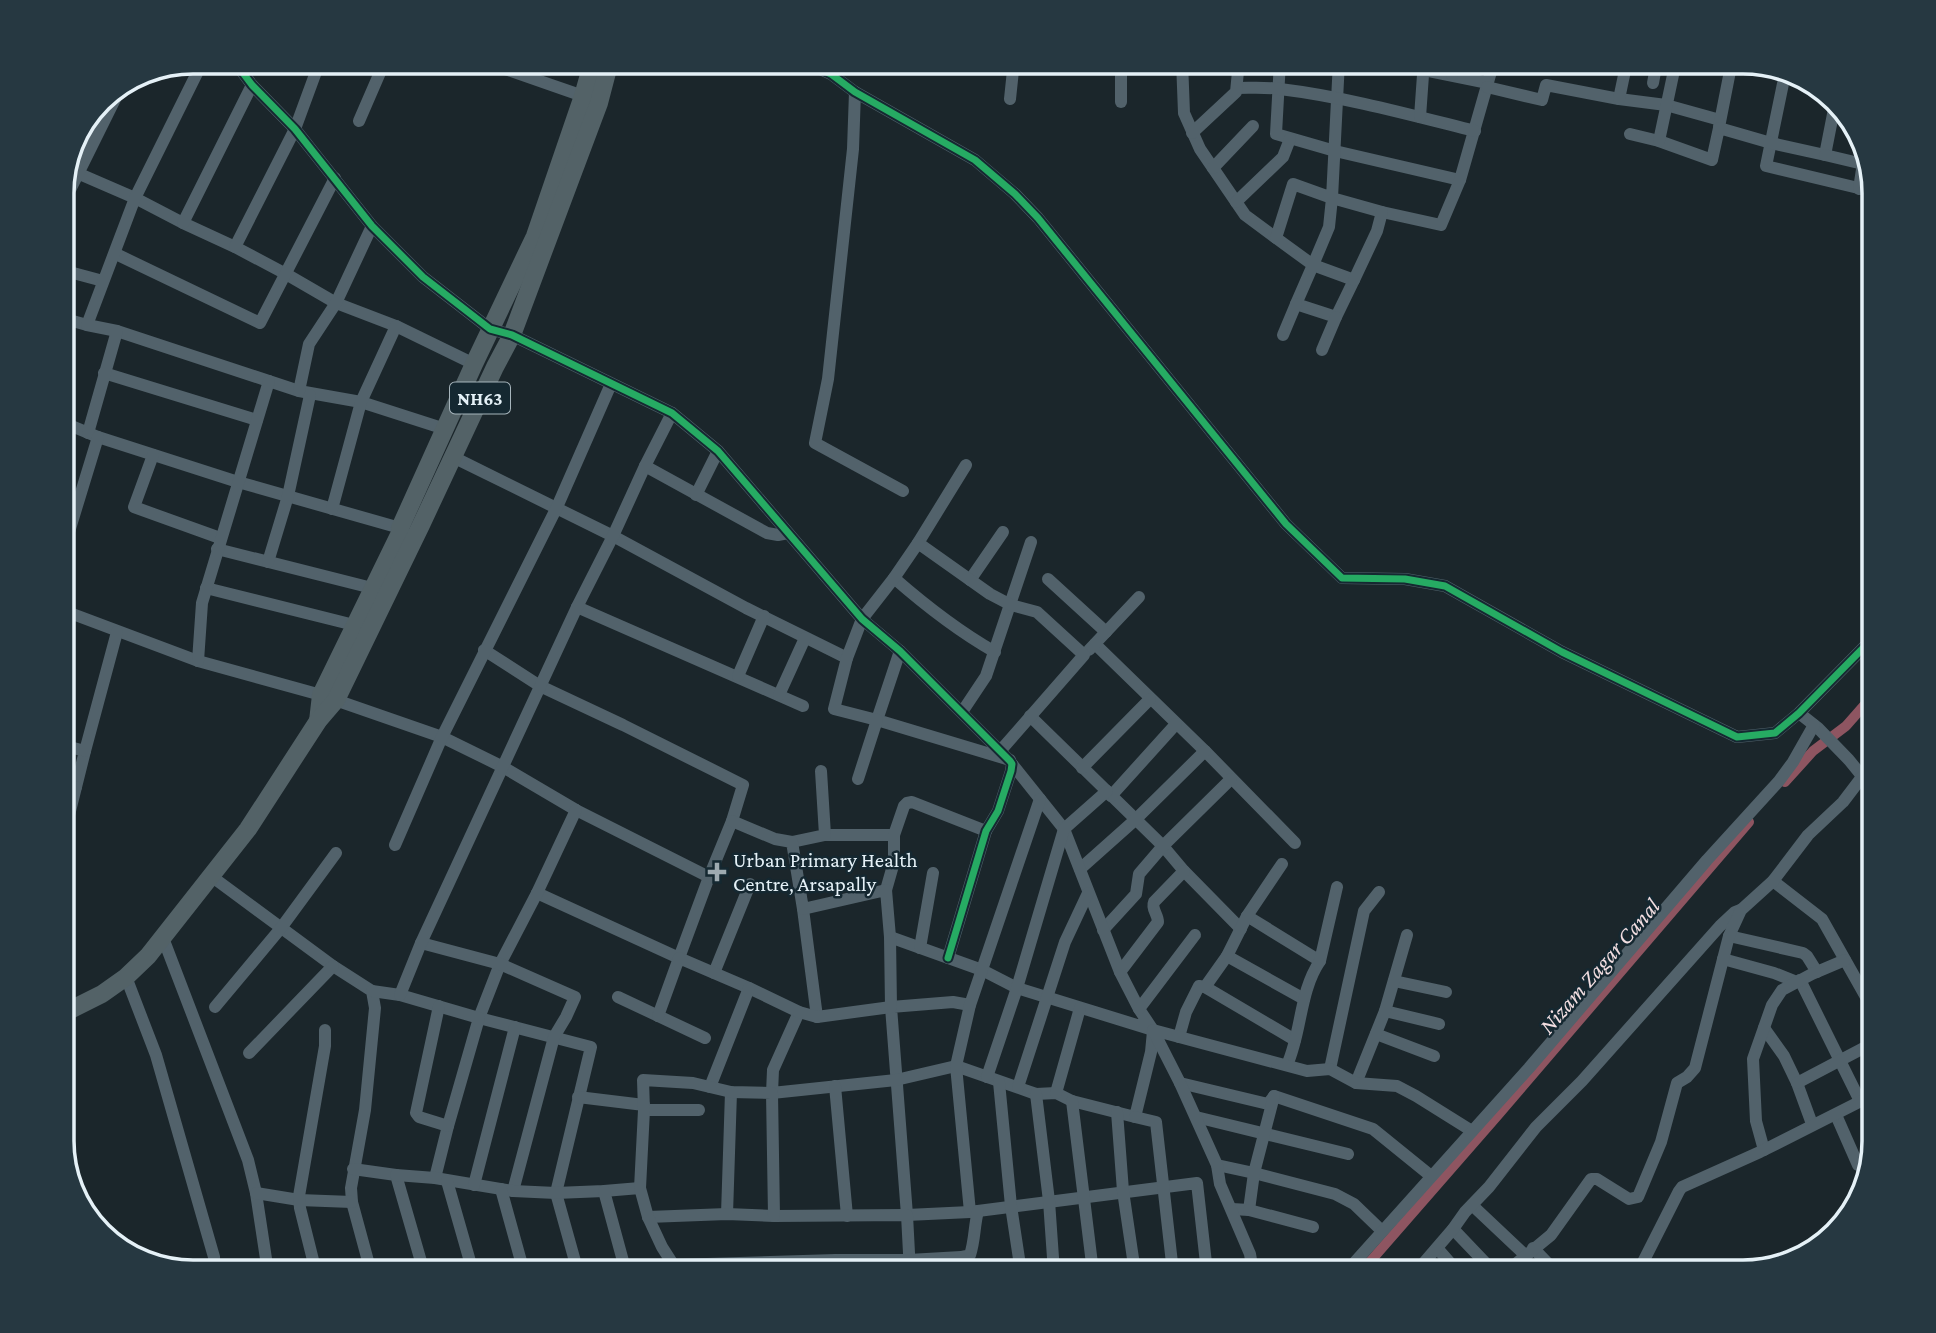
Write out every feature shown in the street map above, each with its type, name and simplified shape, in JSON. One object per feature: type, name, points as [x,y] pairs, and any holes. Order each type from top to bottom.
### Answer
[{"type":"highway","name":"NH63","points":[[74,1008],[102,994],[126,977],[163,938],[247,829],[318,720],[354,625],[401,531],[444,429],[535,236],[589,74]]},
{"type":"highway","name":"NH63","points":[[328,697],[453,457],[512,335],[599,103],[607,74]]},
{"type":"street","points":[[87,325],[135,198],[196,74]]},
{"type":"street","points":[[244,74],[295,130],[372,226],[429,282],[490,329],[512,335],[672,413],[718,451],[862,619],[900,651],[1008,758],[1064,829],[1120,972],[1153,1030],[1196,1117],[1251,1260]]},
{"type":"street","points":[[235,247],[295,130],[315,74]]},
{"type":"street","points":[[359,121],[379,74]]},
{"type":"street","points":[[520,74],[583,96]]},
{"type":"street","points":[[831,74],[855,92],[975,160],[1015,194],[1038,218],[1286,524],[1342,578],[1405,579],[1445,586],[1562,652],[1737,737],[1775,733],[1799,713],[1862,649]]},
{"type":"street","points":[[1010,99],[1013,74]]},
{"type":"street","points":[[1121,74],[1121,102]]},
{"type":"street","points":[[1182,74],[1184,113],[1192,134],[1245,215],[1312,265],[1354,280]]},
{"type":"street","points":[[1192,134],[1235,93],[1238,74]]},
{"type":"street","points":[[1279,74],[1276,134],[1335,151],[1460,180]]},
{"type":"street","points":[[1283,335],[1329,227],[1338,74]]},
{"type":"street","points":[[1420,117],[1423,74]]},
{"type":"street","points":[[1449,74],[1542,100],[1546,85],[1667,105],[1771,143],[1858,163]]},
{"type":"street","points":[[1276,238],[1293,184],[1382,212],[1441,225],[1460,180],[1490,74]]},
{"type":"street","points":[[1619,99],[1624,74]]},
{"type":"street","points":[[1653,83],[1655,74]]},
{"type":"street","points":[[1658,141],[1673,74]]},
{"type":"street","points":[[1630,134],[1712,160],[1729,74]]},
{"type":"street","points":[[1784,81],[1766,166],[1859,189],[1861,178]]},
{"type":"street","points":[[183,223],[252,85]]},
{"type":"street","points":[[1237,88],[1278,89],[1337,99],[1475,131]]},
{"type":"street","points":[[855,92],[853,149],[828,379],[815,443],[903,491]]},
{"type":"street","points":[[1825,155],[1833,114]]},
{"type":"street","points":[[78,163],[98,121]]},
{"type":"street","points":[[1213,168],[1253,126]]},
{"type":"street","points":[[1236,202],[1283,157],[1290,139]]},
{"type":"street","points":[[76,172],[235,247],[336,303],[396,326],[474,364]]},
{"type":"street","points":[[116,254],[260,323],[335,178]]},
{"type":"street","points":[[1322,350],[1377,231],[1382,212]]},
{"type":"street","points":[[268,562],[288,496],[309,344],[336,303],[372,226]]},
{"type":"street","points":[[74,273],[103,281]]},
{"type":"street","points":[[1296,304],[1336,317]]},
{"type":"street","points":[[74,322],[117,331],[304,393],[361,402],[444,429]]},
{"type":"street","points":[[332,509],[361,402],[396,326]]},
{"type":"street","points":[[74,510],[93,435],[104,373],[117,331]]},
{"type":"street","points":[[104,373],[257,420]]},
{"type":"street","points":[[198,661],[202,603],[269,381]]},
{"type":"street","points":[[395,845],[442,737],[556,507],[611,384]]},
{"type":"street","points":[[400,995],[421,943],[540,686],[672,413]]},
{"type":"street","points":[[74,427],[238,482],[400,528]]},
{"type":"street","points":[[696,495],[718,451]]},
{"type":"street","points":[[153,455],[134,507],[268,562],[372,587]]},
{"type":"street","points":[[453,457],[613,536],[848,658]]},
{"type":"street","points":[[966,465],[918,543],[862,619],[834,709],[1008,758]]},
{"type":"street","points":[[645,466],[771,534],[788,533]]},
{"type":"street","points":[[971,580],[1003,532]]},
{"type":"street","points":[[962,712],[986,676],[1031,542]]},
{"type":"street","points":[[918,543],[990,594],[1011,605],[1037,612],[1084,655]]},
{"type":"street","points":[[894,578],[941,617],[995,652]]},
{"type":"street","points":[[1048,579],[1106,632]]},
{"type":"street","points":[[206,588],[354,625]]},
{"type":"street","points":[[948,958],[986,831],[998,811],[1008,758],[1030,716],[1139,597]]},
{"type":"street","points":[[577,607],[803,706]]},
{"type":"street","points":[[74,615],[198,661],[328,697],[442,737],[503,767],[576,810],[709,877]]},
{"type":"street","points":[[737,676],[764,616]]},
{"type":"street","points":[[74,793],[117,632]]},
{"type":"street","points":[[779,695],[805,638]]},
{"type":"street","points":[[1095,644],[1295,843]]},
{"type":"street","points":[[484,650],[540,686],[623,724],[743,786],[658,1016]]},
{"type":"street","points":[[858,779],[900,651]]},
{"type":"street","points":[[1082,768],[1150,699]]},
{"type":"street","points":[[1519,1260],[1551,1235],[1591,1179],[1598,1179],[1629,1199],[1638,1197],[1661,1142],[1677,1083],[1695,1068],[1729,936],[1741,910],[1773,881],[1810,833],[1843,802],[1862,778],[1849,760],[1799,713]]},
{"type":"street","points":[[1030,716],[1163,846],[1241,929]]},
{"type":"street","points":[[986,1077],[1017,988],[1064,829],[1109,793],[1176,724]]},
{"type":"street","points":[[1357,1260],[1779,781],[1816,727]]},
{"type":"street","points":[[74,748],[85,751]]},
{"type":"street","points":[[1080,869],[1135,820],[1205,751]]},
{"type":"street","points":[[821,771],[825,835]]},
{"type":"street","points":[[1103,930],[1136,894],[1139,874],[1163,846],[1231,779]]},
{"type":"street","points":[[948,1260],[970,1255],[974,1243],[974,1211],[956,1066],[970,1005],[1040,799]]},
{"type":"street","points":[[909,1260],[895,1080],[886,890],[894,862],[894,835],[904,806],[912,802],[986,831]]},
{"type":"street","points":[[469,1260],[441,1179],[448,1126],[479,1018],[500,964],[576,810]]},
{"type":"street","points":[[732,821],[775,839],[792,842],[825,835],[894,835]]},
{"type":"street","points":[[792,842],[817,1017]]},
{"type":"street","points":[[215,1007],[281,928],[335,853]]},
{"type":"street","points":[[1205,987],[1227,956],[1247,916],[1282,863]]},
{"type":"street","points":[[1120,972],[1158,922],[1154,902],[1184,871]]},
{"type":"street","points":[[920,948],[933,873]]},
{"type":"street","points":[[211,876],[333,966],[372,991],[400,995],[592,1047],[556,1193],[575,1260]]},
{"type":"street","points":[[1773,881],[1820,917],[1862,990]]},
{"type":"street","points":[[714,973],[750,884]]},
{"type":"street","points":[[1287,1065],[1294,1049],[1304,999],[1313,971],[1320,961],[1337,887]]},
{"type":"street","points":[[803,909],[886,890]]},
{"type":"street","points":[[1018,1087],[1065,942],[1088,892]]},
{"type":"street","points":[[1331,1069],[1364,911],[1379,892]]},
{"type":"street","points":[[537,893],[799,1012],[817,1017],[953,1002],[970,1005]]},
{"type":"street","points":[[1428,1260],[1539,1124],[1720,926],[1741,910]]},
{"type":"street","points":[[1247,916],[1320,961]]},
{"type":"street","points":[[1139,1009],[1195,935]]},
{"type":"street","points":[[1356,1083],[1385,1011],[1407,935]]},
{"type":"street","points":[[1729,936],[1804,953],[1817,972]]},
{"type":"street","points":[[890,937],[982,970],[1017,988],[1153,1030],[1307,1070],[1331,1069],[1356,1083],[1397,1086],[1472,1131]]},
{"type":"street","points":[[163,938],[247,1160],[256,1193],[266,1260]]},
{"type":"street","points":[[421,943],[500,964],[575,997],[554,1037],[507,1190],[522,1260]]},
{"type":"street","points":[[1227,956],[1304,999]]},
{"type":"street","points":[[1644,1260],[1680,1188],[1836,1115],[1860,1101],[1799,981],[1723,959]]},
{"type":"street","points":[[1763,1150],[1756,1121],[1753,1059],[1754,1050],[1777,995],[1799,981],[1845,960]]},
{"type":"street","points":[[248,1053],[333,966]]},
{"type":"street","points":[[126,977],[156,1055],[214,1260]]},
{"type":"street","points":[[1394,981],[1446,992]]},
{"type":"street","points":[[1179,1037],[1186,1012],[1199,986],[1295,1040]]},
{"type":"street","points":[[710,1087],[748,988]]},
{"type":"street","points":[[368,1260],[352,1202],[351,1188],[365,1110],[375,1008],[372,991]]},
{"type":"street","points":[[618,997],[705,1038]]},
{"type":"street","points":[[439,1006],[416,1113],[419,1117],[448,1126]]},
{"type":"street","points":[[1056,1093],[1080,1008]]},
{"type":"street","points":[[1385,1011],[1440,1024]]},
{"type":"street","points":[[774,1216],[773,1070],[799,1012]]},
{"type":"street","points":[[474,1185],[515,1027]]},
{"type":"street","points":[[1764,1028],[1784,1056],[1812,1124]]},
{"type":"street","points":[[313,1260],[299,1200],[325,1046],[325,1030]]},
{"type":"street","points":[[1135,1118],[1151,1052],[1153,1030]]},
{"type":"street","points":[[1376,1034],[1434,1056]]},
{"type":"street","points":[[1797,1083],[1862,1049]]},
{"type":"street","points":[[670,1260],[648,1217],[640,1188],[643,1080],[693,1083],[731,1092],[772,1093],[895,1080],[956,1066],[1036,1094],[1056,1093],[1072,1101],[1156,1122],[1172,1260]]},
{"type":"street","points":[[999,1082],[1019,1260]]},
{"type":"street","points":[[1180,1083],[1268,1104],[1274,1096]]},
{"type":"street","points":[[835,1086],[847,1216]]},
{"type":"street","points":[[727,1214],[731,1092]]},
{"type":"street","points":[[1036,1094],[1053,1260]]},
{"type":"street","points":[[1274,1096],[1373,1129],[1432,1176]]},
{"type":"street","points":[[1249,1210],[1254,1172],[1274,1096]]},
{"type":"street","points":[[578,1097],[644,1107],[699,1110]]},
{"type":"street","points":[[1072,1101],[1092,1260]]},
{"type":"street","points":[[1117,1112],[1123,1191],[1133,1260]]},
{"type":"street","points":[[1836,1115],[1858,1166]]},
{"type":"street","points":[[1196,1117],[1348,1154]]},
{"type":"street","points":[[1217,1166],[1254,1172],[1335,1194],[1354,1204],[1382,1231]]},
{"type":"street","points":[[353,1169],[507,1190],[556,1193],[640,1188]]},
{"type":"street","points":[[396,1175],[421,1260]]},
{"type":"street","points":[[648,1217],[727,1214],[907,1215],[974,1211],[1197,1183],[1206,1260]]},
{"type":"street","points":[[604,1191],[623,1260]]},
{"type":"street","points":[[256,1193],[299,1200],[352,1202]]},
{"type":"street","points":[[1472,1205],[1541,1260]]},
{"type":"street","points":[[1232,1209],[1249,1210],[1313,1227]]},
{"type":"street","points":[[1453,1229],[1483,1260]]},
{"type":"street","points":[[1437,1248],[1448,1260]]},
{"type":"waterway","name":"Nizam Zagar Canal","points":[[1785,782],[1813,751],[1846,726],[1862,708]]},
{"type":"waterway","name":"Nizam Zagar Canal","points":[[1371,1260],[1749,822]]},
{"type":"cycle path","points":[[244,74],[295,129],[372,226],[423,277],[490,329],[512,335],[672,413],[718,451],[862,619],[900,651],[1010,761],[1011,771],[998,811],[986,831],[948,958]]},
{"type":"cycle path","points":[[831,74],[855,92],[975,160],[1015,194],[1038,218],[1286,524],[1342,578],[1405,579],[1445,586],[1562,652],[1737,737],[1775,733],[1799,713],[1862,649]]},
{"type":"place","name":"Urban Primary Health Centre, Arsapally","points":[[717,872]]}]
